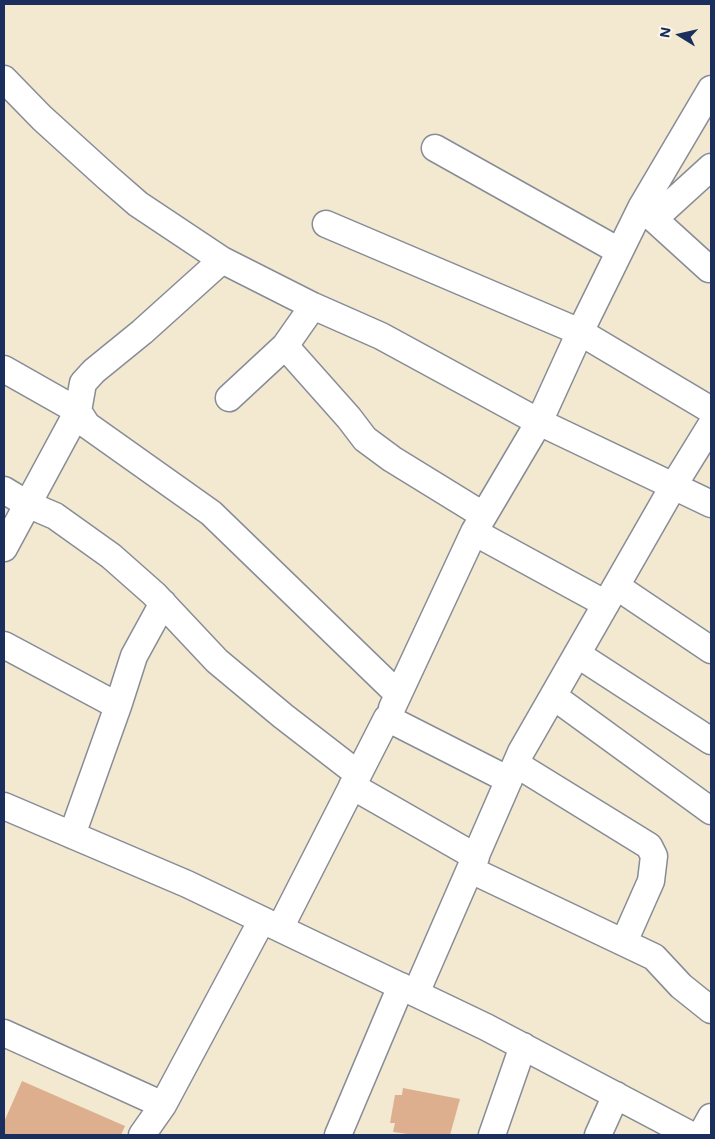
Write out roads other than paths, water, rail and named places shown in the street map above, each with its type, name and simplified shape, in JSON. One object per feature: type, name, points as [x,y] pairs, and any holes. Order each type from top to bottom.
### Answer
[{"type":"street","points":[[4,79],[42,118],[119,188],[177,231],[222,260],[313,306],[381,336],[540,422],[711,504]]},
{"type":"street","points":[[142,1135],[163,1105],[355,780],[387,718],[479,523],[540,422],[580,332],[619,252],[648,212],[711,90]]},
{"type":"street","points":[[435,148],[619,252]]},
{"type":"street","points":[[648,212],[711,167]]},
{"type":"street","points":[[648,212],[710,270]]},
{"type":"street","points":[[326,224],[580,332],[711,410]]},
{"type":"street","points":[[4,548],[78,410],[83,382],[222,260]]},
{"type":"street","points":[[230,398],[285,346],[313,306]]},
{"type":"street","points":[[285,346],[349,418],[365,439],[479,523],[711,650]]},
{"type":"street","points":[[4,369],[78,410],[87,425],[211,514],[398,694]]},
{"type":"street","points":[[338,1135],[408,990],[473,864],[512,772],[577,654],[674,485],[711,425]]},
{"type":"street","points":[[4,490],[27,504],[55,516],[111,556],[163,603],[217,661],[355,780],[473,864],[654,957],[681,986],[711,1010]]},
{"type":"street","points":[[72,835],[134,656],[163,603]]},
{"type":"street","points":[[4,645],[118,706]]},
{"type":"street","points":[[577,654],[711,741]]},
{"type":"street","points":[[553,696],[711,811]]},
{"type":"street","points":[[387,718],[512,772],[649,846],[654,856],[651,881],[624,942]]},
{"type":"street","points":[[4,806],[187,884],[271,924],[523,1046],[691,1135]]},
{"type":"street","points":[[4,1033],[163,1105]]},
{"type":"street","points":[[492,1135],[523,1046]]},
{"type":"street","points":[[598,1135],[616,1095]]},
{"type":"street","points":[[701,1135],[711,1117]]}]
